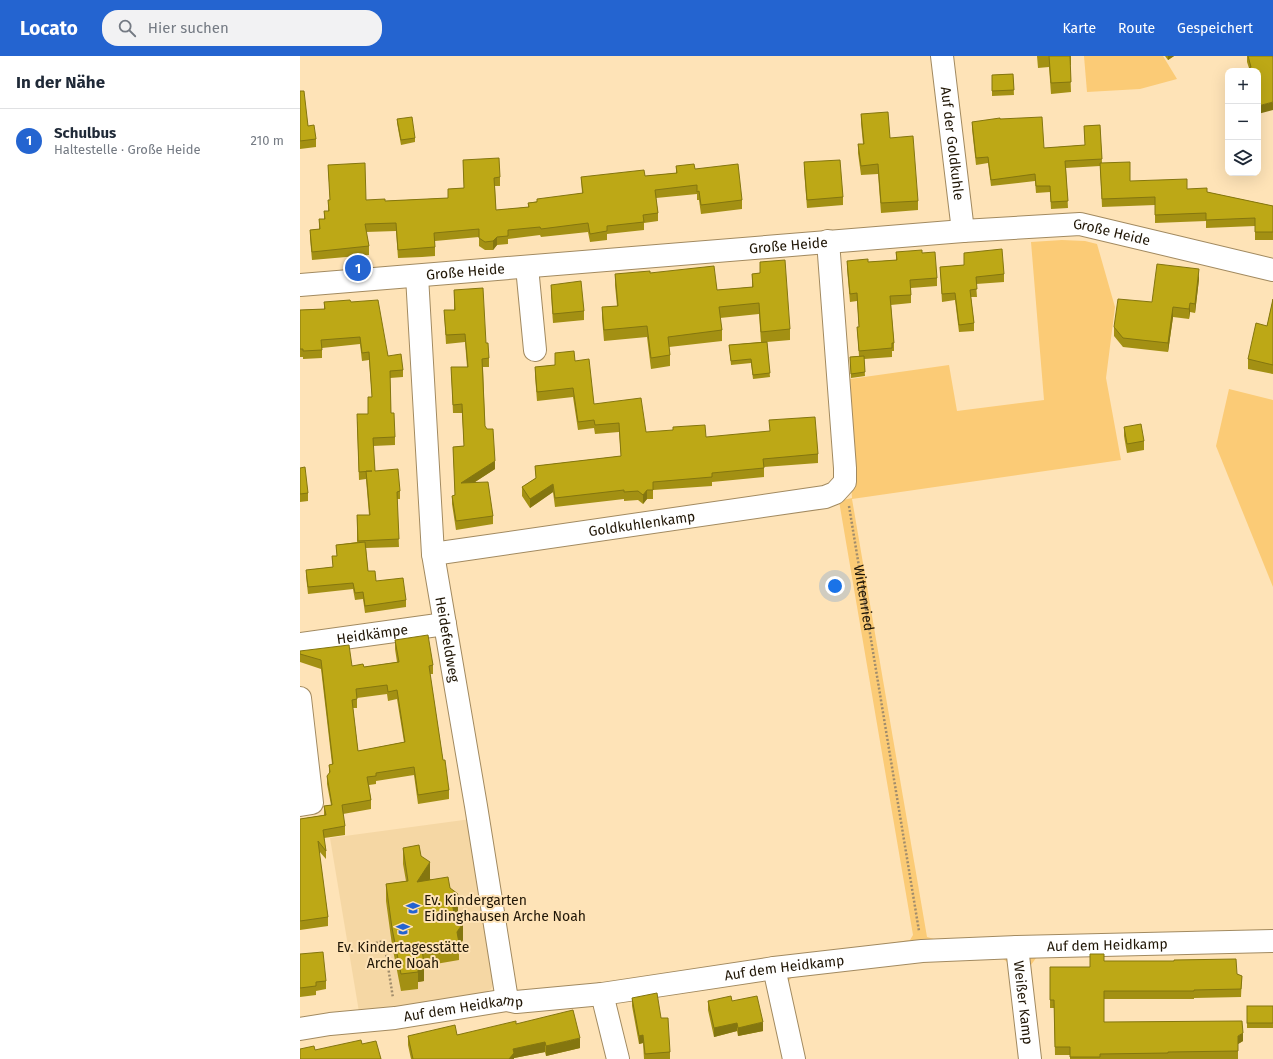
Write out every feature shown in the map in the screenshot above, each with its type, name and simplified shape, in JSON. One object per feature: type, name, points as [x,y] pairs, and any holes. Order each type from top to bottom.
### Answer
[{"type":"street","name":"Auf der Goldkuhle","points":[[942,56],[963,231]]},
{"type":"street","name":"Große Heide","points":[[300,285],[963,231],[1080,224],[1273,270]]},
{"type":"street","points":[[828,242],[845,482]]},
{"type":"street","points":[[527,266],[535,350]]},
{"type":"street","name":"Heidefeldweg","points":[[417,276],[433,554],[478,814],[506,1000]]},
{"type":"street","name":"Goldkuhlenkamp","points":[[433,554],[825,497],[835,493],[845,482]]},
{"type":"street","name":"Heidkämpe","points":[[300,644],[445,624]]},
{"type":"street","points":[[300,698],[312,803],[300,805]]},
{"type":"street","name":"Auf dem Heidkamp","points":[[300,1028],[395,1018],[506,1000],[516,1002],[602,994],[774,968],[922,951],[1017,947],[1273,942]]},
{"type":"street","name":"Weißer Kamp","points":[[1017,947],[1030,1059]]},
{"type":"street","points":[[774,968],[794,1059]]},
{"type":"street","points":[[602,994],[618,1059]]},
{"type":"path","name":"Wittenried","points":[[845,482],[922,951]]},
{"type":"path","points":[[372,944],[385,941],[395,1018]]},
{"type":"shaded area","points":[[1084,56],[1163,56],[1177,79],[1140,89],[1087,92]]},
{"type":"shaded area","points":[[1062,240],[1085,241],[1097,244],[1115,307],[1106,378],[1121,460],[852,499],[927,937],[934,939],[1014,938],[1273,951],[1036,958],[1031,965],[1039,1059],[1010,966],[1001,958],[924,961],[801,975],[792,977],[785,986],[779,959],[910,940],[913,935],[839,501],[852,498],[843,380],[949,365],[957,411],[1044,400],[1031,242]]},
{"type":"shaded area","points":[[1229,389],[1273,400],[1273,587],[1216,446]]},
{"type":"shaded area","name":"Ev. Kindergarten Eidinghausen Arche Noah","points":[[471,819],[496,978],[491,989],[482,994],[359,1012],[330,838]]},
{"type":"building","points":[[1049,56],[1070,56],[1071,82],[1051,83]]},
{"type":"building","points":[[1248,56],[1273,56],[1273,102],[1261,105],[1261,68],[1249,68],[1251,67]]},
{"type":"building","points":[[1013,74],[1014,90],[992,91],[992,75]]},
{"type":"building","points":[[300,91],[304,91],[308,126],[314,125],[316,139],[300,141]]},
{"type":"building","points":[[888,112],[890,138],[913,136],[918,201],[881,203],[878,164],[861,166],[858,144],[864,144],[861,114]]},
{"type":"building","points":[[412,117],[415,138],[401,140],[397,119]]},
{"type":"building","points":[[1042,117],[1044,148],[1085,145],[1084,126],[1100,125],[1102,159],[1065,161],[1068,201],[1051,202],[1050,186],[1036,186],[1035,174],[991,180],[988,157],[976,158],[972,122],[1000,118]]},
{"type":"building","points":[[499,158],[500,177],[494,178],[496,210],[529,207],[528,203],[537,202],[537,199],[583,193],[581,177],[644,170],[645,176],[677,173],[676,166],[694,164],[695,169],[738,164],[742,200],[701,205],[699,191],[697,192],[697,185],[655,190],[658,213],[643,215],[644,222],[607,226],[607,231],[590,234],[588,223],[541,229],[540,227],[508,230],[508,236],[497,237],[493,241],[485,242],[479,238],[479,229],[434,233],[435,247],[398,250],[396,223],[365,224],[369,246],[312,252],[310,230],[320,229],[319,219],[325,219],[324,211],[329,211],[328,200],[330,200],[328,165],[365,163],[366,200],[385,199],[385,201],[448,198],[448,189],[464,188],[463,160]]},
{"type":"building","points":[[840,160],[843,197],[807,200],[804,162]]},
{"type":"building","points":[[1130,162],[1130,181],[1187,179],[1187,189],[1207,188],[1207,192],[1273,206],[1273,232],[1255,232],[1255,218],[1206,220],[1206,213],[1155,215],[1155,197],[1102,199],[1100,163]]},
{"type":"building","points":[[1002,249],[1004,274],[976,277],[977,289],[970,290],[974,323],[959,325],[955,293],[942,294],[940,267],[964,265],[964,253]]},
{"type":"building","points":[[922,250],[922,253],[935,252],[937,278],[910,280],[911,295],[890,296],[894,343],[892,343],[892,348],[859,351],[857,293],[850,294],[847,261],[868,259],[868,262],[897,260],[896,252]]},
{"type":"building","points":[[785,260],[790,329],[761,332],[759,303],[719,307],[722,330],[668,337],[670,355],[651,358],[647,326],[604,330],[602,307],[618,306],[615,274],[650,271],[650,273],[714,266],[717,290],[753,287],[752,274],[760,273],[760,262]]},
{"type":"building","points":[[1157,264],[1199,269],[1195,304],[1190,303],[1189,309],[1173,307],[1168,343],[1123,338],[1114,327],[1118,299],[1152,302]]},
{"type":"building","points":[[581,281],[584,311],[553,314],[551,285]]},
{"type":"building","points":[[483,288],[486,343],[488,343],[489,358],[482,359],[485,426],[487,429],[493,429],[495,461],[461,483],[488,482],[493,516],[456,521],[452,496],[455,495],[453,447],[464,446],[462,404],[453,405],[451,367],[468,367],[465,334],[446,335],[444,310],[455,310],[454,290]]},
{"type":"building","points":[[1273,299],[1273,365],[1248,359],[1256,323],[1267,326]]},
{"type":"building","points":[[350,300],[351,302],[378,300],[388,356],[401,354],[403,370],[390,371],[391,413],[394,413],[395,437],[373,438],[375,471],[398,469],[400,491],[397,492],[399,539],[358,541],[357,515],[370,515],[366,471],[359,472],[357,414],[368,414],[368,397],[372,397],[369,352],[362,353],[360,337],[321,340],[322,350],[303,351],[303,349],[300,349],[300,310],[325,309],[324,302]]},
{"type":"building","points":[[767,342],[770,373],[753,375],[751,359],[731,361],[729,345]]},
{"type":"building","points":[[574,351],[575,361],[589,359],[594,404],[641,398],[646,432],[673,430],[673,427],[705,425],[706,437],[770,431],[769,420],[815,417],[818,454],[763,459],[764,468],[712,473],[712,477],[653,482],[653,490],[647,490],[643,495],[638,491],[624,492],[624,490],[555,498],[553,484],[530,499],[522,487],[536,478],[535,466],[621,456],[619,423],[595,425],[594,420],[578,422],[573,388],[537,392],[535,367],[555,365],[555,353]]},
{"type":"building","points":[[864,356],[865,372],[851,374],[850,357]]},
{"type":"building","points":[[1141,424],[1144,441],[1127,444],[1124,427]]},
{"type":"building","points":[[305,467],[308,493],[300,494],[300,468]]},
{"type":"building","points":[[365,542],[368,571],[375,571],[376,581],[403,578],[406,600],[365,606],[363,592],[355,593],[353,583],[308,587],[306,570],[333,567],[332,556],[337,556],[336,545]]},
{"type":"building","points":[[428,635],[433,665],[429,666],[449,790],[418,795],[414,767],[376,773],[376,776],[367,777],[371,800],[342,805],[345,826],[323,830],[326,851],[318,841],[328,917],[300,921],[300,819],[326,815],[324,806],[332,805],[327,776],[330,772],[329,765],[333,764],[321,660],[300,654],[300,651],[349,645],[352,666],[363,664],[364,667],[399,662],[395,640]],"holes":[[[387,685],[388,692],[397,690],[405,742],[358,751],[352,700],[357,699],[356,689]]]},
{"type":"building","name":"Ev. Kindertagesstätte Arche Noah","points":[[419,845],[421,856],[430,862],[417,882],[448,877],[450,888],[458,894],[452,903],[455,918],[463,923],[457,932],[459,943],[422,949],[424,964],[418,965],[418,972],[401,974],[392,928],[386,884],[408,881],[403,848]]},
{"type":"building","points":[[323,952],[326,981],[316,982],[316,986],[300,988],[300,954]]},
{"type":"building","points":[[1090,954],[1104,954],[1104,961],[1236,959],[1237,974],[1242,976],[1241,989],[1194,991],[1104,991],[1104,1022],[1242,1021],[1243,1033],[1238,1036],[1238,1051],[1100,1054],[1100,1057],[1070,1057],[1070,1047],[1055,1047],[1054,1000],[1050,1000],[1050,967],[1090,967]]},
{"type":"building","points":[[657,993],[661,1018],[668,1018],[670,1052],[645,1054],[643,1035],[639,1036],[632,998]]},
{"type":"building","points":[[731,996],[732,1001],[757,996],[763,1022],[738,1028],[737,1023],[714,1028],[708,1001]]},
{"type":"building","points":[[1247,1006],[1273,1006],[1273,1023],[1247,1023]]},
{"type":"building","points":[[573,1010],[580,1038],[546,1046],[545,1042],[513,1049],[514,1053],[509,1059],[413,1059],[408,1036],[455,1025],[457,1035],[516,1021],[516,1024]]},
{"type":"building","points":[[361,1040],[362,1044],[376,1041],[381,1059],[300,1059],[300,1049],[314,1046],[315,1050]]},
{"type":"place","name":"Schulbus","points":[[358,268]]},
{"type":"place","name":"Ev. Kindergarten Eidinghausen Arche Noah","points":[[413,908]]},
{"type":"place","name":"Ev. Kindertagesstätte Arche Noah","points":[[403,929]]}]
